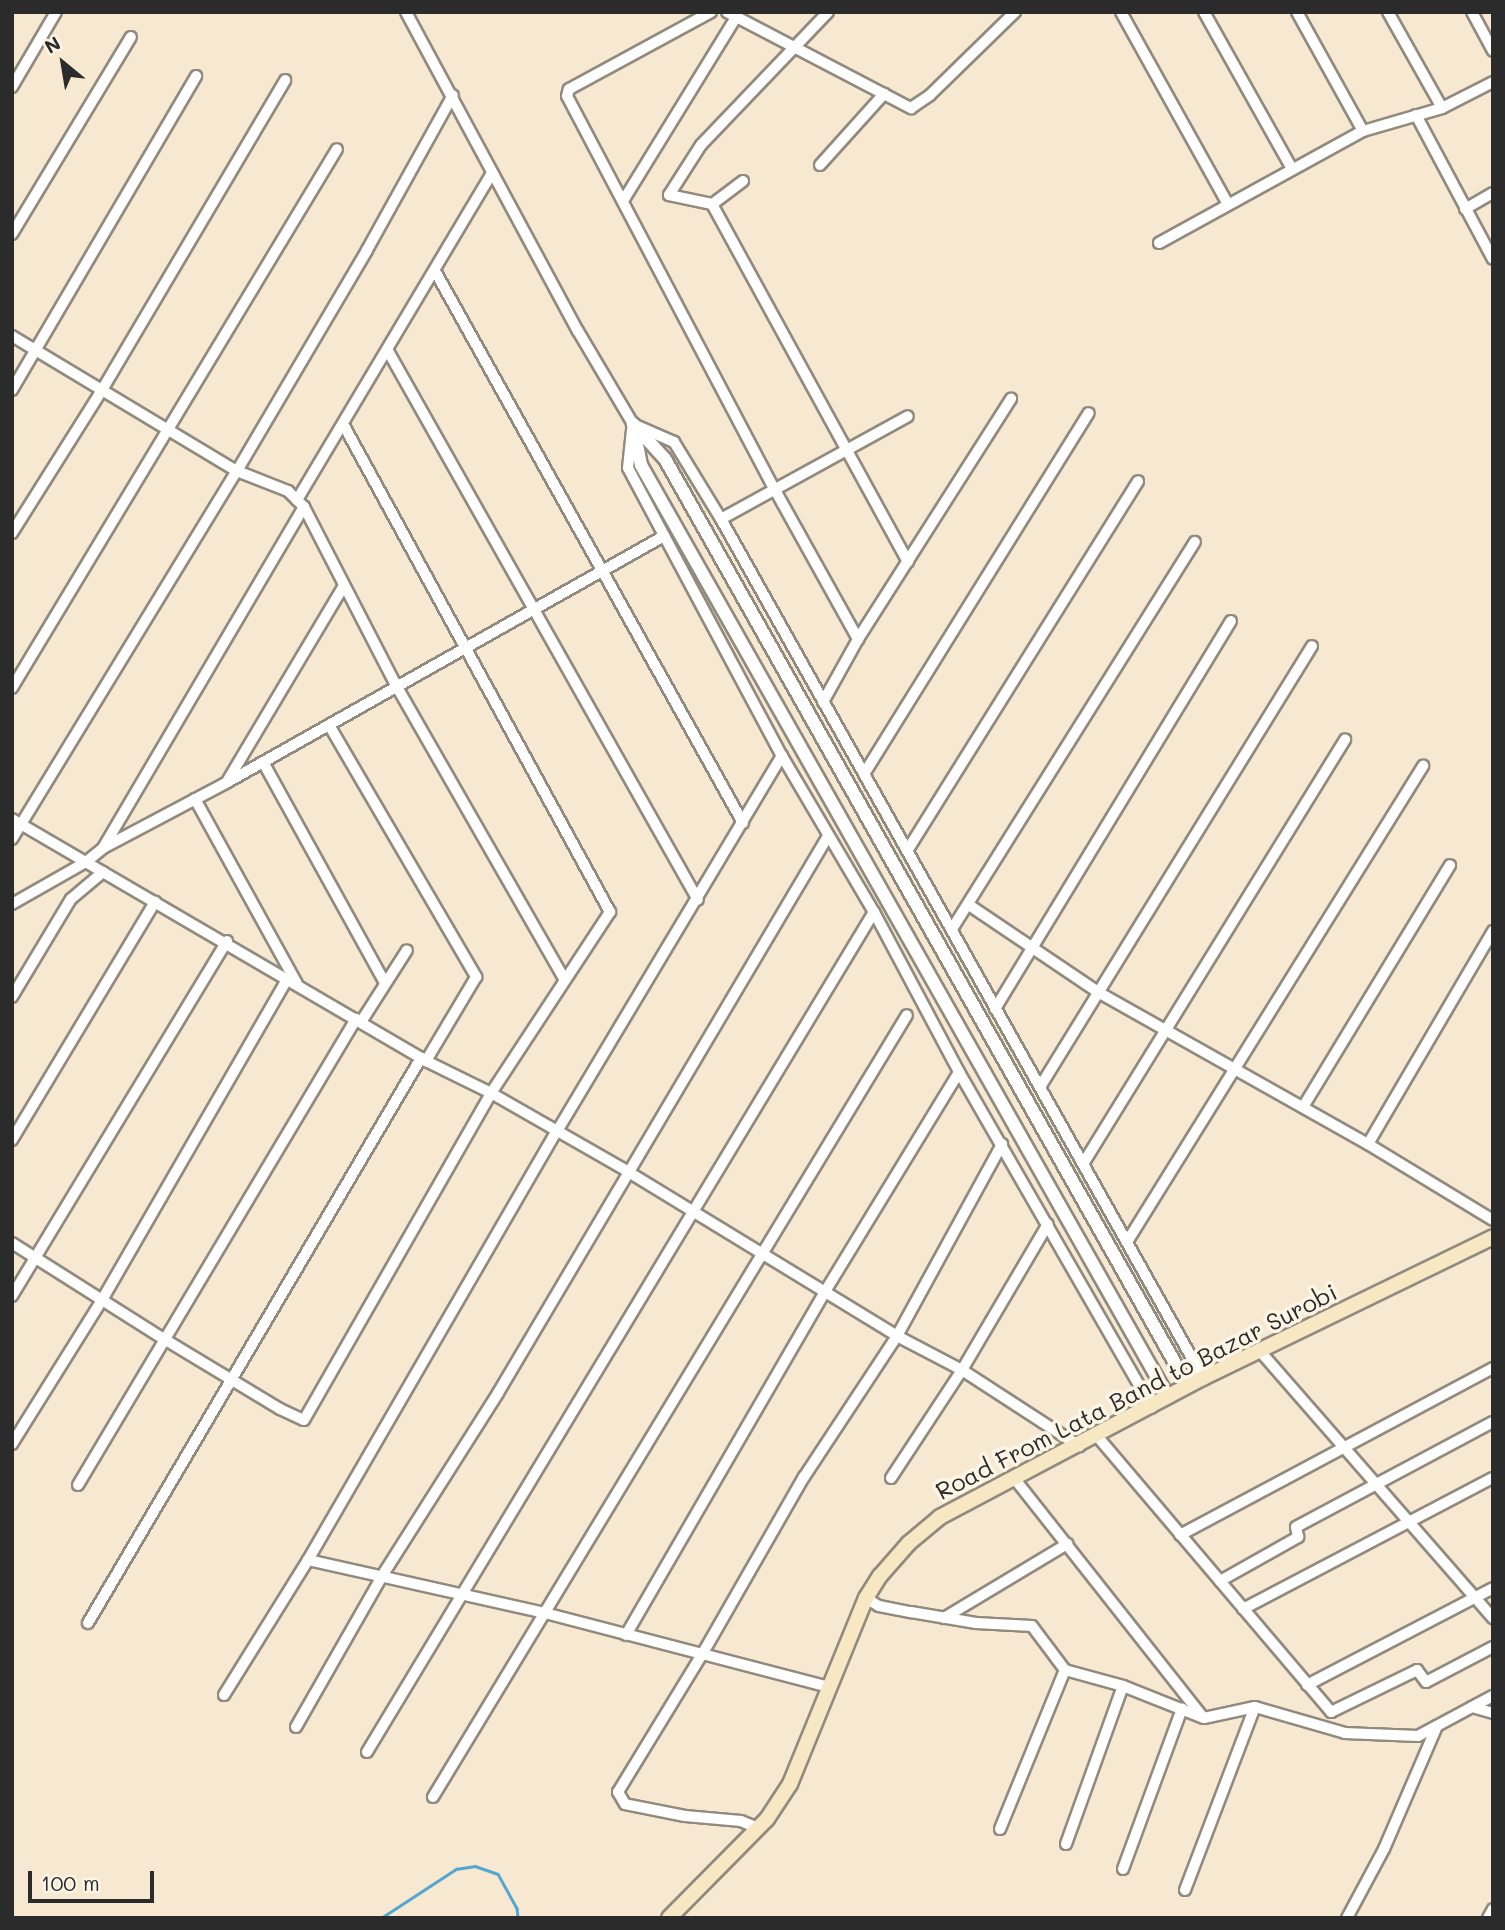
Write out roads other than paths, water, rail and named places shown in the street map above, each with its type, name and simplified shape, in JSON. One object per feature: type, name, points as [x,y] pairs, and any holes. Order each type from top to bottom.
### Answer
[{"type":"main road","name":"Road From Lata Band to Bazar Surobi","points":[[669,1918],[767,1819],[790,1784],[866,1598],[880,1576],[909,1543],[940,1517],[1079,1446],[1203,1378],[1493,1237]]},
{"type":"street","points":[[12,87],[56,12]]},
{"type":"street","points":[[406,12],[578,331],[633,424],[666,459],[1188,1386]]},
{"type":"street","points":[[711,12],[569,89],[567,96],[775,490],[858,639]]},
{"type":"street","points":[[743,181],[712,204],[669,195],[669,190],[701,145],[828,12]]},
{"type":"street","points":[[623,201],[732,15],[911,108],[920,105],[1016,12]]},
{"type":"street","points":[[1121,12],[1228,204]]},
{"type":"street","points":[[1204,12],[1292,169]]},
{"type":"street","points":[[1297,12],[1363,131]]},
{"type":"street","points":[[1388,12],[1442,108]]},
{"type":"street","points":[[1472,12],[1493,51]]},
{"type":"street","points":[[12,234],[131,37]]},
{"type":"street","points":[[12,390],[196,76]]},
{"type":"street","points":[[12,533],[102,390],[285,80]]},
{"type":"street","points":[[1159,243],[1363,131],[1442,108],[1493,82]]},
{"type":"street","points":[[820,165],[884,94]]},
{"type":"street","points":[[12,839],[17,821],[237,471],[368,250],[453,95]]},
{"type":"street","points":[[1416,116],[1493,259]]},
{"type":"street","points":[[12,688],[337,149]]},
{"type":"street","points":[[103,848],[343,424],[492,173]]},
{"type":"street","points":[[1465,209],[1493,193]]},
{"type":"street","points":[[712,204],[845,452],[908,562]]},
{"type":"street","points":[[435,271],[743,823]]},
{"type":"street","points":[[12,336],[237,471],[288,491],[300,504],[397,687],[564,979]]},
{"type":"street","points":[[388,351],[698,900]]},
{"type":"street","points":[[822,702],[858,639],[1011,399]]},
{"type":"street","points":[[863,774],[1089,413]]},
{"type":"street","points":[[721,519],[908,416]]},
{"type":"street","points":[[12,1243],[164,1339],[304,1420],[491,1093],[610,912],[343,424]]},
{"type":"street","points":[[633,424],[674,442],[721,519],[1203,1378]]},
{"type":"street","points":[[633,424],[628,468],[782,756],[874,912],[959,1072],[1152,1406]]},
{"type":"street","points":[[633,424],[641,465],[1168,1397]]},
{"type":"street","points":[[907,851],[1138,481]]},
{"type":"street","points":[[12,904],[86,862],[103,848],[226,783],[664,536]]},
{"type":"street","points":[[952,929],[1195,542]]},
{"type":"street","points":[[226,783],[344,587]]},
{"type":"street","points":[[995,1009],[1231,621]]},
{"type":"street","points":[[1040,1087],[1312,646]]},
{"type":"street","points":[[88,1623],[424,1059],[476,978],[329,725]]},
{"type":"street","points":[[1083,1164],[1345,739]]},
{"type":"street","points":[[224,1695],[308,1560],[556,1133],[782,756]]},
{"type":"street","points":[[263,762],[385,983]]},
{"type":"street","points":[[1127,1242],[1423,766]]},
{"type":"street","points":[[195,799],[298,986]]},
{"type":"street","points":[[17,821],[227,941],[298,986],[424,1059],[491,1093],[556,1133],[627,1171],[761,1254],[826,1290],[897,1336],[962,1370],[1079,1446]]},
{"type":"street","points":[[296,1727],[382,1576],[498,1393],[627,1171],[828,836]]},
{"type":"street","points":[[1303,1107],[1450,865]]},
{"type":"street","points":[[12,997],[71,899],[103,872]]},
{"type":"street","points":[[12,1140],[155,902]]},
{"type":"street","points":[[969,905],[1098,992],[1368,1144],[1493,1220]]},
{"type":"street","points":[[367,1752],[874,912]]},
{"type":"street","points":[[1368,1144],[1493,931]]},
{"type":"street","points":[[12,1296],[227,941]]},
{"type":"street","points":[[78,1485],[359,1021],[407,950]]},
{"type":"street","points":[[12,1444],[102,1300],[287,979]]},
{"type":"street","points":[[433,1797],[907,1015]]},
{"type":"street","points":[[626,1635],[826,1290],[959,1072]]},
{"type":"street","points":[[758,1828],[741,1821],[685,1816],[625,1804],[618,1792],[703,1653],[804,1477],[897,1336],[1002,1144]]},
{"type":"street","points":[[891,1478],[962,1370],[1048,1224]]},
{"type":"street","points":[[1259,1350],[1493,1618]]},
{"type":"street","points":[[1180,1535],[1493,1368]]},
{"type":"street","points":[[1220,1581],[1298,1537],[1296,1527],[1493,1422]]},
{"type":"street","points":[[1097,1436],[1331,1712],[1417,1670],[1426,1682],[1493,1647]]},
{"type":"street","points":[[1014,1478],[1204,1718]]},
{"type":"street","points":[[1243,1609],[1493,1478]]},
{"type":"street","points":[[944,1618],[1067,1544]]},
{"type":"street","points":[[308,1560],[545,1613],[829,1687]]},
{"type":"street","points":[[1307,1685],[1493,1588]]},
{"type":"street","points":[[866,1598],[879,1606],[944,1618],[1032,1626],[1065,1670],[1123,1686],[1204,1718],[1255,1707],[1345,1733],[1418,1736],[1493,1696]]},
{"type":"street","points":[[1000,1829],[1065,1670]]},
{"type":"street","points":[[1066,1844],[1123,1686]]},
{"type":"street","points":[[1185,1890],[1255,1707]]},
{"type":"street","points":[[1472,1707],[1493,1713]]},
{"type":"street","points":[[1123,1869],[1182,1709]]},
{"type":"street","points":[[1347,1918],[1384,1849],[1437,1726]]},
{"type":"street","points":[[1488,1918],[1493,1909]]},
{"type":"waterway","points":[[381,1918],[456,1869],[475,1866],[498,1874],[517,1908],[518,1918]]}]
